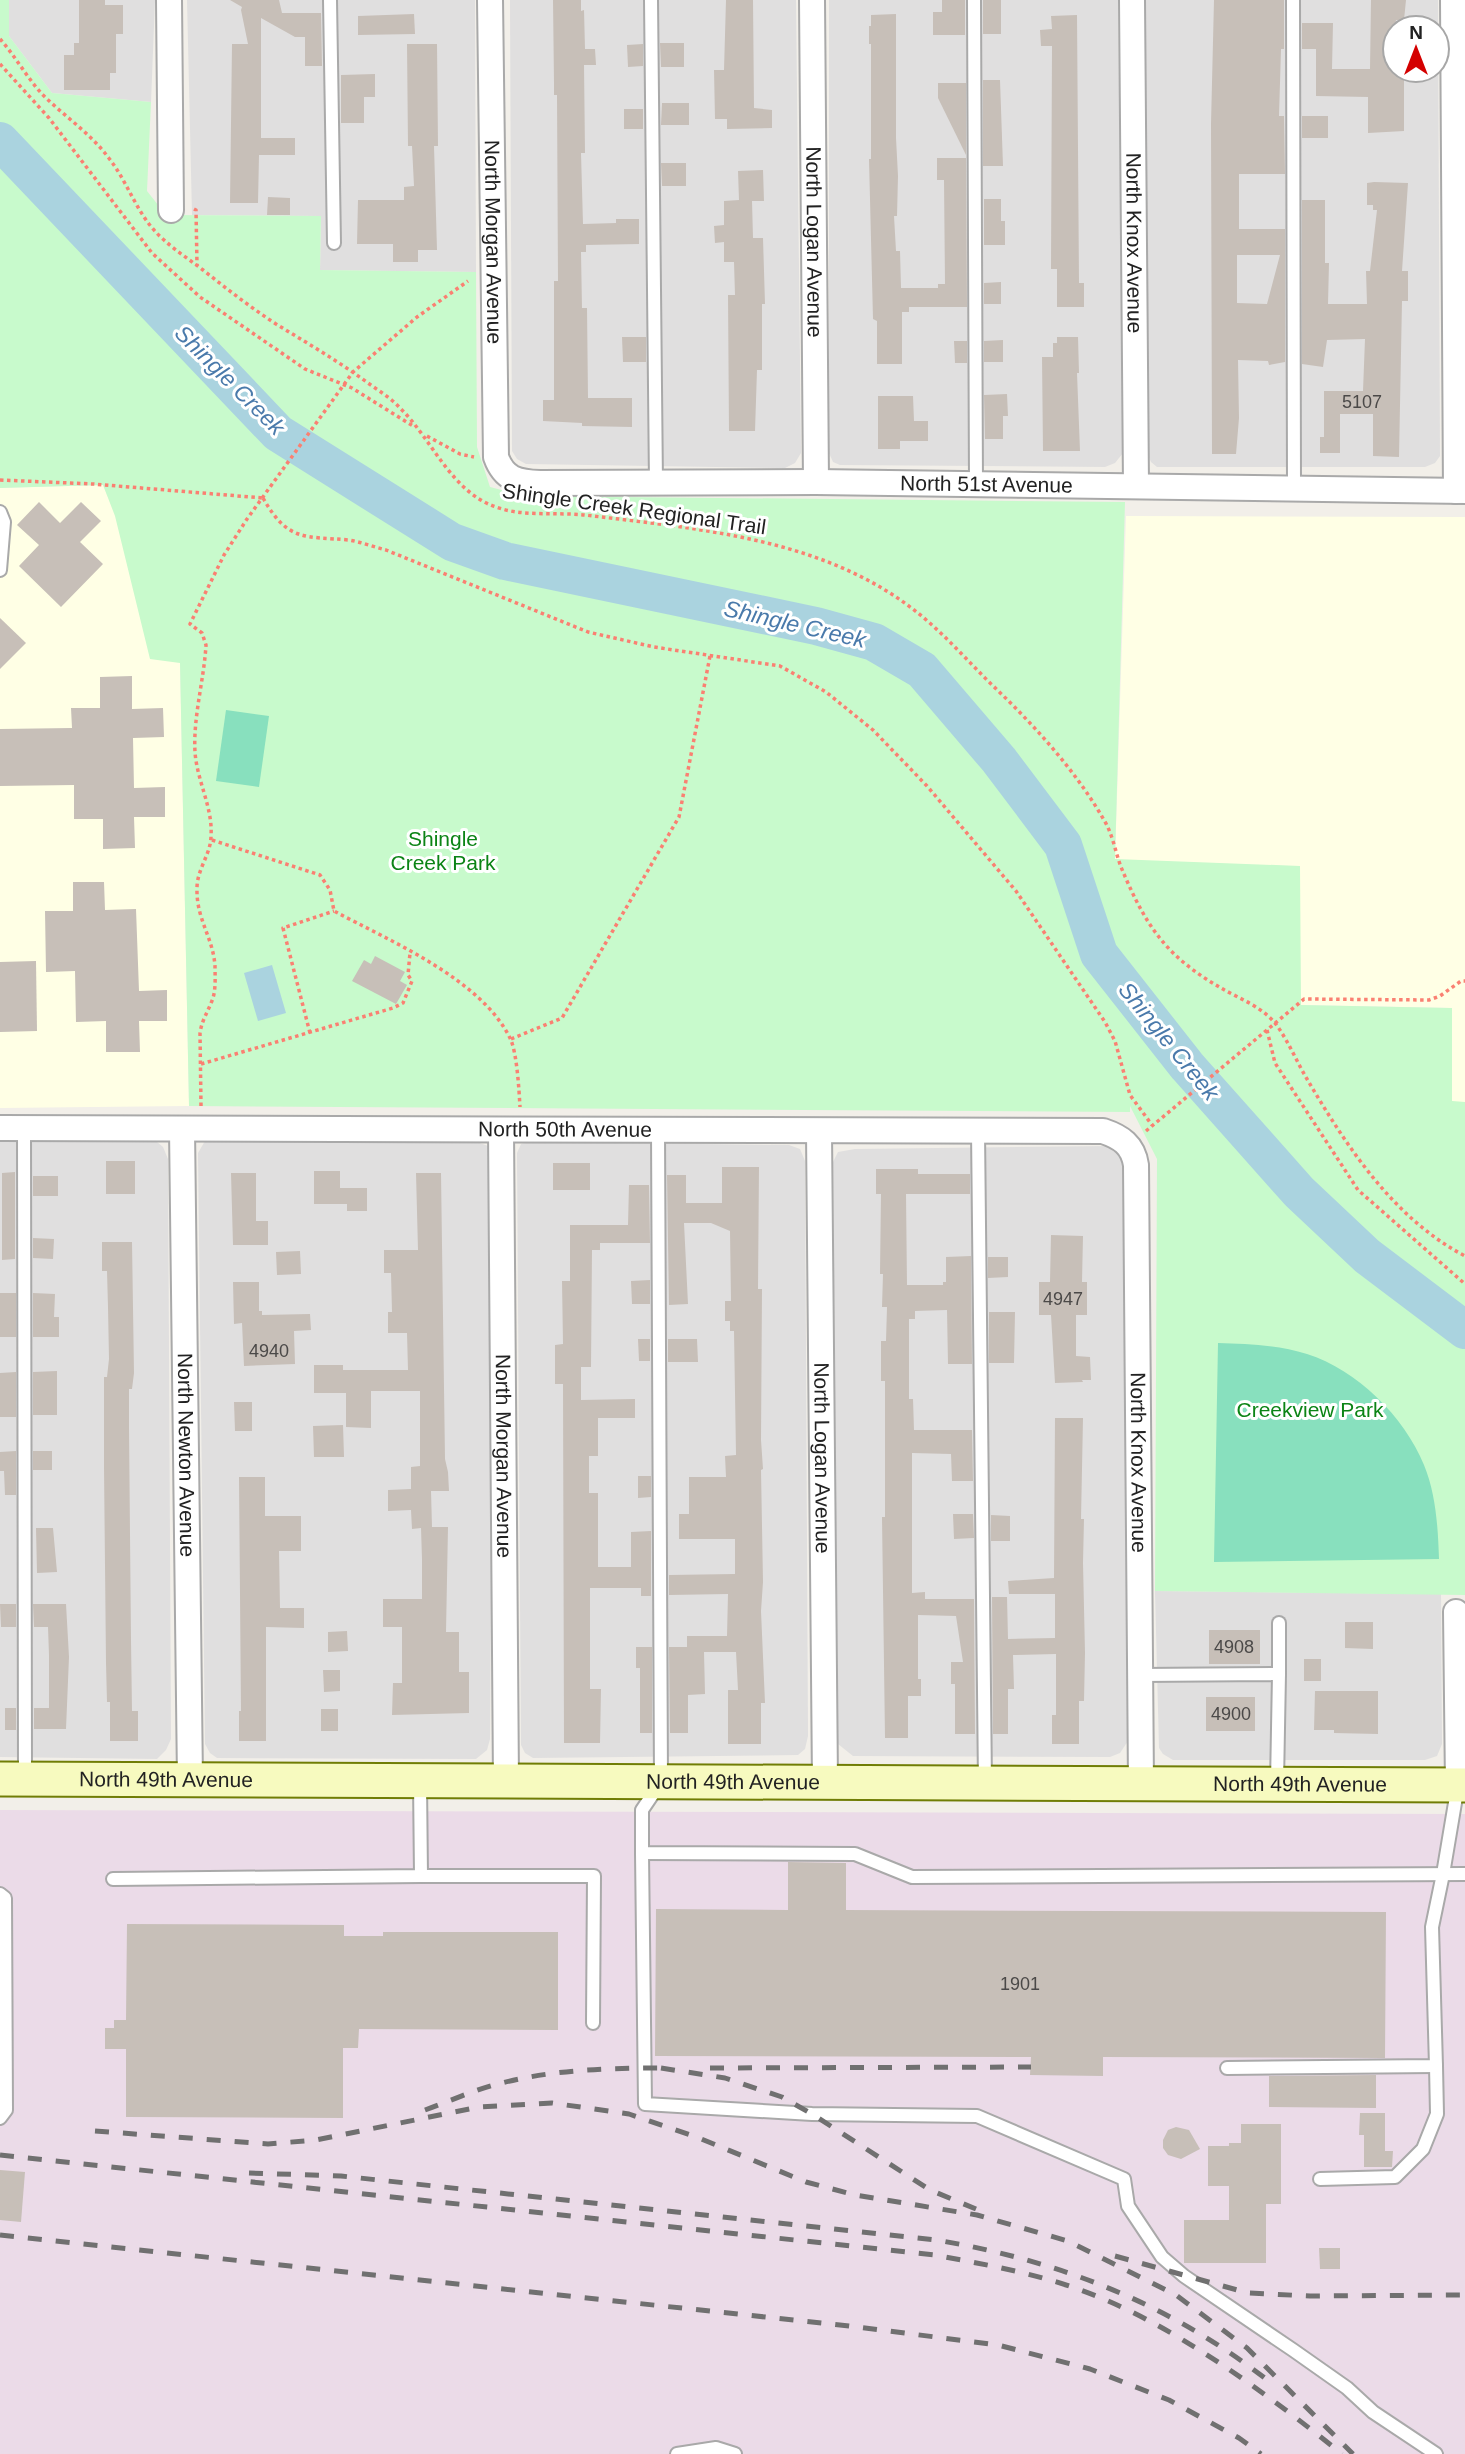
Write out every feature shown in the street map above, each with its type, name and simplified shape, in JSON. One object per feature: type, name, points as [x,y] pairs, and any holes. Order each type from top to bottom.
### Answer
[{"type":"street","points":[[169,0],[171,204]]},
{"type":"street","name":"North Morgan Avenue","points":[[490,0],[496,457],[501,470],[510,476]]},
{"type":"street","name":"North Logan Avenue","points":[[812,0],[817,482]]},
{"type":"street","name":"North Knox Avenue","points":[[1132,0],[1136,486]]},
{"type":"street","points":[[1453,0],[1460,491]]},
{"type":"street","name":"North 51st Avenue","points":[[510,476],[523,482],[817,482],[1460,491]]},
{"type":"street","name":"North 50th Avenue","points":[[12,1128],[1103,1131],[1136,1138]]},
{"type":"street","name":"North Newton Avenue","points":[[190,1780],[192,1129]]},
{"type":"street","name":"North Morgan Avenue","points":[[506,1782],[511,1130]]},
{"type":"street","name":"North Logan Avenue","points":[[818,1132],[825,1783]]},
{"type":"street","name":"North Knox Avenue","points":[[1136,1138],[1141,1784]]},
{"type":"street","points":[[1456,1612],[1461,1785]]},
{"type":"street","name":"North 49th Avenue","points":[[12,1779],[1461,1785]]},
{"type":"lane","points":[[330,0],[334,243]]},
{"type":"lane","points":[[651,0],[656,483]]},
{"type":"lane","points":[[974,0],[976,485]]},
{"type":"lane","points":[[1293,0],[1294,489]]},
{"type":"lane","points":[[0,512],[4,522],[0,570]]},
{"type":"lane","points":[[12,1128],[12,1779]]},
{"type":"lane","points":[[658,1130],[661,1782],[642,1810],[645,2104],[812,2114],[977,2116],[1124,2179],[1128,2206],[1162,2257],[1347,2388],[1373,2412],[1436,2454]]},
{"type":"lane","points":[[978,1131],[985,1784]]},
{"type":"lane","points":[[1277,1784],[1279,1623]]},
{"type":"lane","points":[[1140,1675],[1279,1674]]},
{"type":"lane","points":[[420,1782],[421,1876]]},
{"type":"lane","points":[[1320,2179],[1395,2176],[1423,2149],[1437,2114],[1432,1927],[1461,1785]]},
{"type":"lane","points":[[642,1853],[855,1854],[912,1877],[1465,1874]]},
{"type":"lane","points":[[113,1878],[594,1876],[593,2023]]},
{"type":"lane","points":[[0,1894],[5,1898],[6,2110],[0,2118]]},
{"type":"lane","points":[[1227,2068],[1436,2066]]},
{"type":"lane","points":[[677,2454],[716,2448],[735,2454]]},
{"type":"path","name":"Shingle Creek Regional Trail","points":[[0,40],[38,90],[108,156],[139,210],[158,235],[249,306],[354,372],[399,406],[424,434],[461,485],[479,499],[494,507],[515,511],[577,514],[747,538],[800,551],[860,576],[895,597],[932,625],[1007,699],[1068,768],[1108,826],[1132,892],[1148,923],[1167,947],[1189,967],[1258,1009],[1275,1023],[1337,1128],[1370,1174],[1419,1226],[1443,1245],[1465,1256]]},
{"type":"path","points":[[0,64],[49,118],[152,253],[200,297],[305,369],[345,384],[415,427]]},
{"type":"path","points":[[171,204],[196,210],[197,265]]},
{"type":"path","points":[[192,1129],[201,1064],[201,1021],[213,997],[215,963],[200,918],[197,885],[212,840],[195,750],[206,645],[202,633],[190,624],[224,555],[323,411],[354,372],[417,317],[468,281]]},
{"type":"path","points":[[424,434],[470,457]]},
{"type":"path","points":[[0,480],[93,484],[263,498]]},
{"type":"path","points":[[263,498],[272,514],[285,527],[299,535],[313,539],[359,542],[386,551],[588,632],[654,647],[780,666],[826,692],[895,751],[1016,891],[1085,990],[1115,1041],[1130,1095],[1152,1125]]},
{"type":"path","points":[[511,1040],[562,1018],[679,817],[710,656]]},
{"type":"path","points":[[212,840],[320,874],[330,890],[334,911]]},
{"type":"path","points":[[310,1033],[283,928],[334,911],[410,952],[467,987],[490,1008],[511,1040],[519,1091],[511,1130]]},
{"type":"path","points":[[201,1064],[393,1008],[402,1003],[412,981],[408,975],[410,952]]},
{"type":"path","points":[[1136,1138],[1304,999],[1429,1000],[1465,981]]},
{"type":"path","points":[[1267,1030],[1275,1063],[1358,1190],[1465,1284]]},
{"type":"shaded area","points":[[9,0],[155,0],[151,102],[52,93],[9,36]]},
{"type":"shaded area","points":[[187,0],[475,0],[476,272],[320,270],[321,216],[192,215]]},
{"type":"shaded area","points":[[510,0],[796,0],[801,453],[795,463],[785,468],[526,464],[517,459],[512,451]]},
{"type":"shaded area","points":[[829,0],[1118,0],[1123,453],[1115,463],[1105,467],[840,465],[833,462],[829,453]]},
{"type":"shaded area","points":[[1144,0],[1438,0],[1438,14],[1381,14],[1381,84],[1438,84],[1440,456],[1435,463],[1425,467],[1157,467],[1148,455]]},
{"type":"shaded area","points":[[103,485],[180,662],[189,1106],[0,1108],[0,488]]},
{"type":"shaded area","points":[[1126,516],[1465,517],[1465,1102],[1452,1102],[1452,1008],[1301,1005],[1115,860]]},
{"type":"shaded area","points":[[0,1141],[157,1142],[163,1147],[168,1159],[171,1739],[166,1750],[157,1759],[0,1757]]},
{"type":"shaded area","points":[[205,1141],[474,1141],[491,1147],[494,1159],[490,1739],[487,1750],[476,1759],[217,1758],[205,1744],[198,1153]]},
{"type":"shaded area","points":[[521,1144],[789,1145],[800,1149],[805,1161],[808,1736],[805,1749],[798,1755],[533,1758],[525,1753],[521,1745],[517,1153]]},
{"type":"shaded area","points":[[1109,1146],[1117,1151],[1123,1160],[1128,1741],[1120,1753],[1110,1757],[853,1756],[838,1744],[833,1162],[838,1152],[855,1149]]},
{"type":"shaded area","points":[[1155,1591],[1441,1594],[1442,1744],[1437,1756],[1425,1760],[1173,1760],[1159,1748]]},
{"type":"shaded area","points":[[0,1810],[1465,1814],[1465,2454],[0,2454]]},
{"type":"green space","points":[[0,0],[9,0],[9,36],[52,93],[151,102],[147,191],[166,215],[321,216],[320,270],[476,272],[477,447],[490,487],[525,496],[1125,502],[1115,859],[1300,866],[1301,1005],[1452,1008],[1452,1101],[1465,1102],[1465,1595],[1155,1591],[1157,1159],[1130,1106],[1130,1112],[189,1106],[180,663],[150,659],[115,516],[103,485],[0,488]]},
{"type":"green space","points":[[226,710],[269,716],[259,787],[216,781]]},
{"type":"green space","name":"Creekview Park","points":[[1218,1343],[1274,1347],[1307,1354],[1344,1371],[1377,1397],[1404,1429],[1424,1465],[1434,1499],[1439,1559],[1214,1562]]},
{"type":"water","points":[[272,965],[286,1013],[258,1021],[244,973]]},
{"type":"building","points":[[79,0],[105,0],[105,5],[123,5],[123,34],[116,34],[116,73],[110,73],[110,90],[64,90],[64,55],[74,55],[74,43],[79,43]]},
{"type":"building","points":[[230,0],[279,0],[282,13],[321,13],[322,66],[305,66],[305,37],[295,37],[261,18],[261,138],[295,138],[295,155],[259,155],[258,203],[230,203],[232,44],[248,44],[242,7]]},
{"type":"building","points":[[553,0],[581,0],[581,11],[584,10],[585,49],[595,49],[596,65],[584,65],[585,153],[581,153],[583,224],[639,219],[639,244],[586,245],[586,252],[581,252],[582,308],[587,308],[588,398],[632,398],[632,427],[582,426],[582,423],[543,421],[543,400],[554,400],[554,281],[558,281],[557,95],[554,95]]},
{"type":"building","points":[[726,0],[753,0],[754,108],[772,110],[772,128],[727,129],[727,119],[715,119],[714,70],[724,70]]},
{"type":"building","points":[[942,0],[965,0],[965,35],[933,35],[933,12],[942,12]]},
{"type":"building","points":[[983,0],[1001,0],[1001,34],[983,34]]},
{"type":"building","points":[[1214,0],[1284,0],[1284,49],[1281,49],[1279,116],[1284,116],[1285,174],[1239,174],[1239,229],[1285,229],[1285,362],[1269,365],[1268,361],[1238,360],[1239,418],[1236,454],[1212,454],[1211,124]],"holes":[[[1237,255],[1280,255],[1267,304],[1237,303]]]},
{"type":"building","points":[[1371,0],[1406,0],[1405,14],[1381,14],[1381,84],[1404,84],[1404,131],[1368,133],[1368,97],[1316,96],[1316,49],[1302,49],[1302,23],[1333,23],[1332,69],[1370,69]]},
{"type":"building","points":[[414,14],[415,34],[358,35],[358,16]]},
{"type":"building","points":[[896,14],[898,176],[897,216],[894,216],[896,251],[900,251],[901,288],[938,288],[938,284],[945,284],[944,180],[937,180],[937,158],[966,158],[967,307],[909,307],[909,312],[902,312],[902,364],[877,364],[877,321],[873,319],[869,159],[869,26],[871,15]]},
{"type":"building","points":[[1077,15],[1079,283],[1084,283],[1084,307],[1057,307],[1057,269],[1051,269],[1052,46],[1041,46],[1040,30],[1052,29],[1051,16]]},
{"type":"building","points":[[660,43],[684,43],[684,67],[661,67]]},
{"type":"building","points":[[407,44],[437,44],[438,146],[434,146],[437,250],[418,250],[418,262],[393,262],[393,244],[357,244],[358,200],[404,200],[404,187],[414,186],[412,146],[408,146]]},
{"type":"building","points":[[643,44],[643,66],[628,67],[627,45]]},
{"type":"building","points":[[375,74],[375,97],[364,97],[364,123],[341,123],[341,75]]},
{"type":"building","points":[[983,80],[1000,80],[1003,166],[983,166]]},
{"type":"building","points":[[938,83],[966,83],[966,155],[938,98]]},
{"type":"building","points":[[662,103],[689,103],[689,125],[661,125]]},
{"type":"building","points":[[624,109],[643,109],[643,129],[624,129]]},
{"type":"building","points":[[1302,116],[1328,116],[1328,138],[1302,138]]},
{"type":"building","points":[[661,163],[686,163],[686,186],[662,186]]},
{"type":"building","points":[[763,170],[764,201],[752,201],[753,238],[763,238],[765,304],[762,304],[762,370],[757,370],[755,431],[729,431],[728,295],[735,295],[734,262],[724,262],[724,242],[715,243],[714,226],[724,225],[724,201],[739,200],[738,171]]},
{"type":"building","points":[[1367,183],[1408,183],[1402,271],[1408,271],[1408,301],[1402,301],[1399,457],[1373,456],[1373,414],[1340,414],[1340,453],[1320,453],[1320,437],[1324,437],[1324,391],[1363,391],[1365,339],[1327,340],[1323,367],[1302,364],[1302,200],[1325,200],[1325,263],[1329,263],[1328,304],[1367,304],[1366,271],[1370,271],[1377,210],[1373,210],[1373,205],[1367,205]]},
{"type":"building","points":[[268,197],[290,198],[290,215],[267,215]]},
{"type":"building","points":[[984,199],[1001,199],[1005,245],[984,245]]},
{"type":"building","points":[[1001,282],[1001,304],[984,304],[984,283]]},
{"type":"building","points":[[622,337],[646,337],[646,362],[623,362]]},
{"type":"building","points":[[1057,337],[1078,337],[1080,451],[1043,451],[1042,357],[1053,357],[1053,343],[1057,343]]},
{"type":"building","points":[[1003,340],[1003,362],[984,362],[984,341]]},
{"type":"building","points":[[954,341],[967,341],[967,363],[955,363]]},
{"type":"building","points":[[1007,394],[1008,416],[1003,416],[1003,439],[985,439],[984,395]]},
{"type":"building","points":[[878,396],[913,396],[914,421],[928,421],[928,441],[900,441],[900,449],[878,449]]},
{"type":"building","points":[[39,502],[60,523],[81,502],[101,521],[80,542],[103,564],[61,607],[19,566],[39,545],[17,525]]},
{"type":"building","points":[[0,618],[26,643],[0,669]]},
{"type":"building","points":[[132,676],[132,709],[163,708],[164,737],[133,738],[134,788],[165,787],[165,817],[134,817],[135,848],[103,849],[103,819],[74,819],[74,785],[0,786],[0,729],[72,728],[71,708],[100,708],[100,677]]},
{"type":"building","points":[[73,882],[104,882],[105,910],[136,909],[139,991],[167,990],[167,1021],[139,1021],[140,1052],[106,1052],[106,1021],[76,1022],[75,971],[46,972],[45,911],[73,911]]},
{"type":"building","points":[[375,956],[405,972],[400,981],[407,985],[396,1004],[352,981],[364,960],[371,964]]},
{"type":"building","points":[[36,961],[37,1031],[0,1032],[0,962]]},
{"type":"building","points":[[106,1161],[135,1161],[135,1194],[106,1194]]},
{"type":"building","points":[[553,1163],[590,1163],[590,1190],[553,1190]]},
{"type":"building","points":[[722,1167],[759,1167],[758,1289],[762,1289],[763,1469],[761,1611],[765,1703],[761,1703],[761,1744],[728,1744],[728,1690],[738,1690],[736,1652],[704,1652],[705,1694],[688,1695],[688,1733],[670,1733],[669,1647],[687,1647],[687,1636],[727,1636],[728,1594],[669,1595],[669,1575],[735,1574],[735,1539],[679,1539],[679,1514],[689,1514],[689,1477],[726,1477],[725,1456],[736,1455],[734,1331],[730,1331],[730,1321],[725,1321],[725,1301],[731,1301],[730,1231],[711,1223],[684,1223],[688,1304],[669,1305],[667,1175],[686,1175],[686,1203],[722,1203]]},
{"type":"building","points":[[876,1169],[918,1169],[918,1174],[970,1174],[970,1194],[906,1194],[907,1285],[943,1285],[943,1282],[946,1282],[946,1257],[971,1256],[972,1364],[948,1364],[947,1310],[915,1311],[915,1319],[909,1319],[909,1399],[913,1399],[914,1430],[972,1430],[973,1481],[952,1481],[951,1454],[912,1453],[912,1593],[925,1592],[925,1599],[974,1599],[975,1734],[955,1734],[955,1684],[951,1684],[951,1662],[963,1662],[956,1616],[918,1615],[918,1679],[921,1679],[921,1696],[908,1696],[908,1738],[885,1738],[882,1517],[885,1517],[885,1381],[881,1381],[881,1341],[886,1341],[887,1307],[882,1307],[881,1194],[876,1194]]},
{"type":"building","points":[[314,1171],[340,1171],[340,1188],[367,1188],[367,1211],[347,1211],[347,1204],[314,1204]]},
{"type":"building","points":[[15,1172],[15,1259],[2,1260],[2,1173]]},
{"type":"building","points":[[231,1173],[256,1173],[256,1221],[268,1221],[268,1245],[233,1245]]},
{"type":"building","points":[[416,1173],[441,1173],[445,1459],[449,1491],[431,1491],[432,1527],[448,1527],[446,1632],[459,1632],[459,1672],[469,1672],[469,1713],[392,1715],[393,1683],[402,1683],[402,1627],[383,1627],[383,1599],[422,1599],[422,1559],[421,1528],[412,1529],[411,1510],[388,1511],[388,1490],[411,1489],[411,1467],[420,1466],[420,1391],[371,1391],[371,1428],[346,1427],[346,1393],[314,1393],[314,1365],[343,1365],[343,1370],[408,1370],[407,1333],[388,1333],[388,1312],[392,1312],[391,1273],[384,1273],[384,1250],[418,1250]]},
{"type":"building","points":[[33,1176],[58,1176],[58,1196],[33,1196]]},
{"type":"building","points":[[629,1185],[649,1185],[650,1243],[600,1243],[600,1250],[592,1250],[591,1367],[581,1367],[581,1400],[635,1399],[635,1418],[598,1418],[598,1456],[589,1456],[589,1493],[598,1493],[598,1567],[631,1567],[631,1532],[651,1531],[651,1596],[641,1596],[641,1588],[590,1588],[590,1689],[601,1689],[600,1743],[564,1743],[563,1384],[555,1384],[555,1345],[563,1344],[562,1281],[570,1281],[570,1225],[628,1225]]},
{"type":"building","points":[[1051,1235],[1083,1236],[1082,1282],[1087,1282],[1087,1315],[1076,1315],[1076,1356],[1090,1357],[1091,1380],[1082,1380],[1083,1382],[1055,1383],[1051,1315],[1039,1315],[1039,1282],[1050,1282]]},
{"type":"building","points":[[33,1238],[54,1239],[53,1259],[33,1258]]},
{"type":"building","points":[[102,1242],[132,1242],[134,1373],[132,1389],[129,1389],[131,1640],[132,1711],[138,1711],[138,1741],[110,1741],[110,1702],[107,1702],[104,1377],[107,1377],[109,1359],[107,1271],[102,1271]]},
{"type":"building","points":[[300,1251],[301,1274],[277,1275],[276,1252]]},
{"type":"building","points":[[988,1257],[1008,1257],[1008,1277],[988,1278]]},
{"type":"building","points":[[650,1280],[650,1304],[632,1304],[631,1281]]},
{"type":"building","points":[[233,1282],[259,1282],[259,1311],[262,1311],[262,1315],[310,1314],[311,1330],[294,1331],[295,1364],[244,1366],[242,1323],[234,1324]]},
{"type":"building","points":[[0,1293],[16,1293],[16,1337],[0,1337]]},
{"type":"building","points":[[33,1293],[55,1294],[54,1317],[59,1317],[59,1337],[33,1337]]},
{"type":"building","points":[[989,1312],[1015,1312],[1014,1363],[989,1363]]},
{"type":"building","points":[[638,1339],[650,1339],[650,1361],[639,1361]]},
{"type":"building","points":[[668,1339],[697,1339],[698,1362],[668,1362]]},
{"type":"building","points":[[57,1371],[57,1415],[33,1415],[33,1372]]},
{"type":"building","points":[[16,1372],[16,1417],[0,1417],[0,1373]]},
{"type":"building","points":[[234,1402],[252,1402],[252,1431],[235,1431]]},
{"type":"building","points":[[1055,1418],[1083,1418],[1081,1519],[1084,1519],[1085,1653],[1084,1701],[1079,1701],[1079,1744],[1052,1744],[1052,1715],[1056,1715],[1056,1654],[1013,1655],[1014,1689],[1008,1689],[1008,1734],[993,1734],[992,1597],[1007,1597],[1008,1639],[1055,1638],[1055,1594],[1009,1594],[1008,1581],[1054,1578]]},
{"type":"building","points":[[343,1425],[344,1457],[314,1457],[313,1426]]},
{"type":"building","points":[[16,1451],[16,1495],[5,1495],[4,1471],[0,1471],[0,1452]]},
{"type":"building","points":[[33,1451],[52,1451],[52,1470],[33,1470]]},
{"type":"building","points":[[638,1476],[651,1476],[651,1497],[638,1498]]},
{"type":"building","points":[[239,1477],[265,1477],[265,1516],[301,1516],[301,1551],[279,1551],[280,1608],[304,1608],[304,1628],[266,1627],[266,1741],[239,1741]]},
{"type":"building","points":[[953,1514],[973,1514],[974,1538],[954,1539]]},
{"type":"building","points":[[991,1515],[1010,1516],[1010,1541],[991,1541]]},
{"type":"building","points":[[36,1528],[53,1528],[57,1572],[37,1573]]},
{"type":"building","points":[[0,1604],[16,1604],[16,1627],[1,1627]]},
{"type":"building","points":[[33,1604],[66,1604],[69,1657],[66,1729],[34,1729],[34,1708],[49,1708],[49,1655],[48,1627],[34,1627]]},
{"type":"building","points":[[1345,1622],[1373,1622],[1373,1649],[1345,1648]]},
{"type":"building","points":[[1209,1630],[1260,1630],[1260,1664],[1209,1664]]},
{"type":"building","points":[[347,1631],[348,1651],[328,1652],[328,1632]]},
{"type":"building","points":[[636,1647],[652,1647],[652,1733],[640,1733],[640,1668],[636,1668]]},
{"type":"building","points":[[1304,1659],[1321,1659],[1321,1681],[1304,1681]]},
{"type":"building","points":[[323,1670],[340,1670],[340,1691],[324,1692]]},
{"type":"building","points":[[1315,1691],[1378,1691],[1378,1734],[1314,1730]]},
{"type":"building","points":[[1206,1697],[1255,1697],[1255,1731],[1206,1731]]},
{"type":"building","points":[[5,1708],[16,1708],[16,1730],[5,1730]]},
{"type":"building","points":[[321,1709],[338,1709],[338,1731],[321,1731]]},
{"type":"building","points":[[788,1862],[846,1863],[846,1910],[1386,1912],[1385,2058],[1103,2057],[1103,2076],[1030,2075],[1031,2057],[655,2056],[656,1909],[788,1910]]},
{"type":"building","points":[[127,1924],[344,1925],[344,1936],[383,1936],[383,1932],[558,1932],[558,2030],[359,2029],[358,2048],[343,2048],[343,2118],[126,2117],[126,2049],[105,2049],[105,2028],[114,2028],[114,2020],[126,2020]]},
{"type":"building","points":[[1376,2075],[1376,2108],[1269,2107],[1269,2076]]},
{"type":"building","points":[[1360,2113],[1385,2113],[1385,2151],[1393,2151],[1392,2167],[1364,2167],[1364,2135],[1359,2135]]},
{"type":"building","points":[[1241,2124],[1281,2124],[1281,2204],[1266,2204],[1266,2263],[1184,2263],[1184,2220],[1229,2220],[1229,2186],[1208,2186],[1208,2146],[1241,2143]]},
{"type":"building","points":[[1176,2127],[1189,2130],[1200,2149],[1181,2159],[1168,2155],[1163,2148],[1163,2140],[1168,2130]]},
{"type":"building","points":[[0,2170],[25,2172],[21,2222],[0,2220]]},
{"type":"building","points":[[1319,2248],[1340,2248],[1340,2269],[1320,2269]]},
{"type":"waterway","name":"Shingle Creek","points":[[0,141],[278,433],[452,542],[505,561],[816,626],[874,642],[922,670],[999,760],[1063,845],[1099,954],[1187,1066],[1299,1192],[1367,1256],[1465,1330]]},
{"type":"railway","points":[[710,2068],[1031,2067]]},
{"type":"railway","points":[[661,2068],[725,2078],[782,2097],[930,2190],[976,2209]]},
{"type":"railway","points":[[425,2110],[473,2092],[523,2078],[605,2069],[668,2068]]},
{"type":"railway","points":[[95,2131],[268,2144],[316,2140],[479,2107],[552,2103],[629,2114],[699,2138],[806,2182],[855,2195],[977,2215],[1068,2241],[1176,2295],[1247,2348],[1353,2454]]},
{"type":"railway","points":[[0,2155],[935,2255],[1005,2269],[1075,2288],[1110,2302],[1180,2338],[1281,2406],[1342,2454]]},
{"type":"railway","points":[[249,2173],[341,2176],[936,2240],[981,2249],[1025,2259],[1110,2288],[1190,2328],[1266,2379]]},
{"type":"railway","points":[[0,2235],[849,2326],[998,2345],[1090,2369],[1169,2400],[1239,2438],[1261,2454]]},
{"type":"railway","points":[[1115,2256],[1248,2293],[1310,2296],[1465,2295]]},
{"type":"park label","name":"Shingle Creek Park","points":[[443,851]]}]
